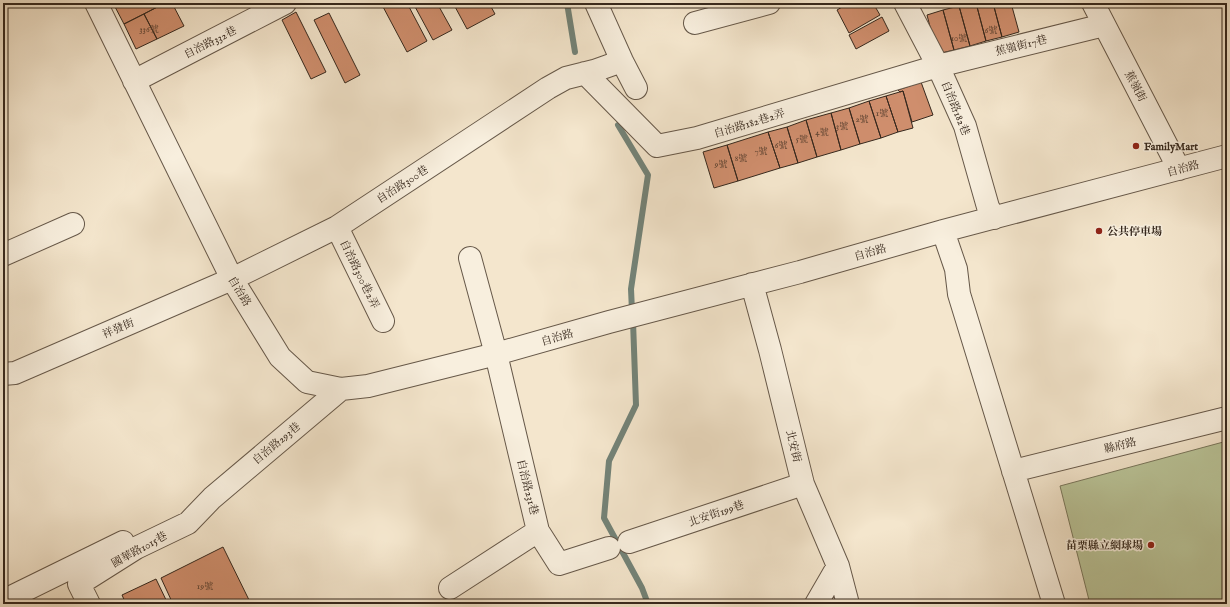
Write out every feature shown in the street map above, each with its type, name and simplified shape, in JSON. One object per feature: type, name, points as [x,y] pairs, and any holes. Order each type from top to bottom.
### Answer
[{"type":"street","name":"自治路","points":[[96,3],[232,279],[280,357],[307,382],[341,389],[368,386],[496,354],[943,231],[1227,156]]},
{"type":"street","name":"自治路332巷","points":[[134,81],[285,3]]},
{"type":"street","points":[[596,3],[636,88]]},
{"type":"street","points":[[695,23],[770,3]]},
{"type":"street","name":"自治路182巷","points":[[905,3],[938,66],[965,126],[988,207],[994,218]]},
{"type":"street","name":"蕉嶺街","points":[[1093,3],[1179,169]]},
{"type":"street","name":"蕉嶺街17巷","points":[[938,66],[1104,25]]},
{"type":"street","name":"自治路300巷","points":[[232,279],[337,227],[548,88],[575,76],[622,61]]},
{"type":"street","name":"自治路182巷2弄","points":[[575,76],[657,146],[697,138],[938,66]]},
{"type":"street","points":[[3,254],[73,224]]},
{"type":"street","name":"自治路300巷2弄","points":[[337,227],[383,321]]},
{"type":"street","points":[[943,231],[956,269],[959,294],[1054,604]]},
{"type":"street","name":"自治路231巷","points":[[470,258],[496,354],[538,531],[559,564],[619,545]]},
{"type":"street","name":"祥發街","points":[[3,374],[15,373],[232,279]]},
{"type":"street","name":"北安街","points":[[752,284],[803,484],[838,566],[848,604]]},
{"type":"street","name":"自治路293巷","points":[[212,498],[341,389]]},
{"type":"street","name":"縣府路","points":[[1013,471],[1227,418]]},
{"type":"street","name":"北安街199巷","points":[[619,545],[803,484]]},
{"type":"street","points":[[3,601],[212,498]]},
{"type":"street","name":"國華路1015巷","points":[[89,604],[80,584],[136,548],[188,523],[212,498]]},
{"type":"street","points":[[450,588],[538,531]]},
{"type":"street","points":[[816,604],[838,566]]},
{"type":"green space","name":"苗栗縣立網球場","points":[[1227,441],[1227,604],[1090,604],[1060,486]]},
{"type":"building","points":[[113,3],[165,3],[124,24]]},
{"type":"building","points":[[165,3],[172,3],[184,26],[157,39],[144,14]]},
{"type":"building","points":[[381,3],[407,3],[427,41],[407,52]]},
{"type":"building","points":[[413,3],[437,3],[452,30],[433,40]]},
{"type":"building","points":[[453,3],[489,3],[495,14],[467,29]]},
{"type":"building","points":[[849,3],[873,3],[880,15],[849,33],[837,10]]},
{"type":"building","points":[[976,3],[986,41],[970,46],[959,6]]},
{"type":"building","points":[[976,3],[993,3],[1002,37],[986,41]]},
{"type":"building","points":[[993,3],[1011,3],[1019,32],[1002,37]]},
{"type":"building","points":[[959,6],[970,46],[954,50],[943,10]]},
{"type":"building","points":[[943,10],[954,50],[937,54],[927,15]]},
{"type":"building","points":[[296,12],[326,72],[311,79],[282,20]]},
{"type":"building","points":[[329,13],[360,75],[345,83],[314,20]]},
{"type":"building","points":[[144,14],[157,39],[136,49],[124,24]]},
{"type":"building","points":[[882,17],[889,31],[856,49],[849,35]]},
{"type":"building","points":[[921,82],[933,115],[912,122],[903,91],[900,92],[898,90]]},
{"type":"building","points":[[903,91],[913,128],[898,132],[886,96]]},
{"type":"building","points":[[886,96],[898,132],[881,138],[869,101]]},
{"type":"building","points":[[869,101],[881,138],[860,144],[849,108]]},
{"type":"building","points":[[849,108],[860,144],[841,150],[831,113]]},
{"type":"building","points":[[831,113],[841,150],[817,157],[806,120]]},
{"type":"building","points":[[806,120],[817,157],[798,163],[787,127]]},
{"type":"building","points":[[787,127],[798,163],[780,168],[768,132]]},
{"type":"building","points":[[768,132],[780,168],[738,181],[727,145]]},
{"type":"building","points":[[727,145],[738,181],[714,188],[703,152]]},
{"type":"building","points":[[223,547],[251,604],[173,604],[161,578]]},
{"type":"building","points":[[156,579],[168,604],[126,604],[122,595]]},
{"type":"waterway","points":[[567,3],[575,52]]},
{"type":"waterway","points":[[618,125],[648,175],[631,289],[632,311]]},
{"type":"waterway","points":[[633,321],[636,405],[609,461],[604,518],[642,588],[648,604]]},
{"type":"place","name":"FamilyMart","points":[[1136,146]]},
{"type":"place","name":"公共停車場","points":[[1099,231]]},
{"type":"place","name":"苗栗縣立網球場","points":[[1151,545]]}]
